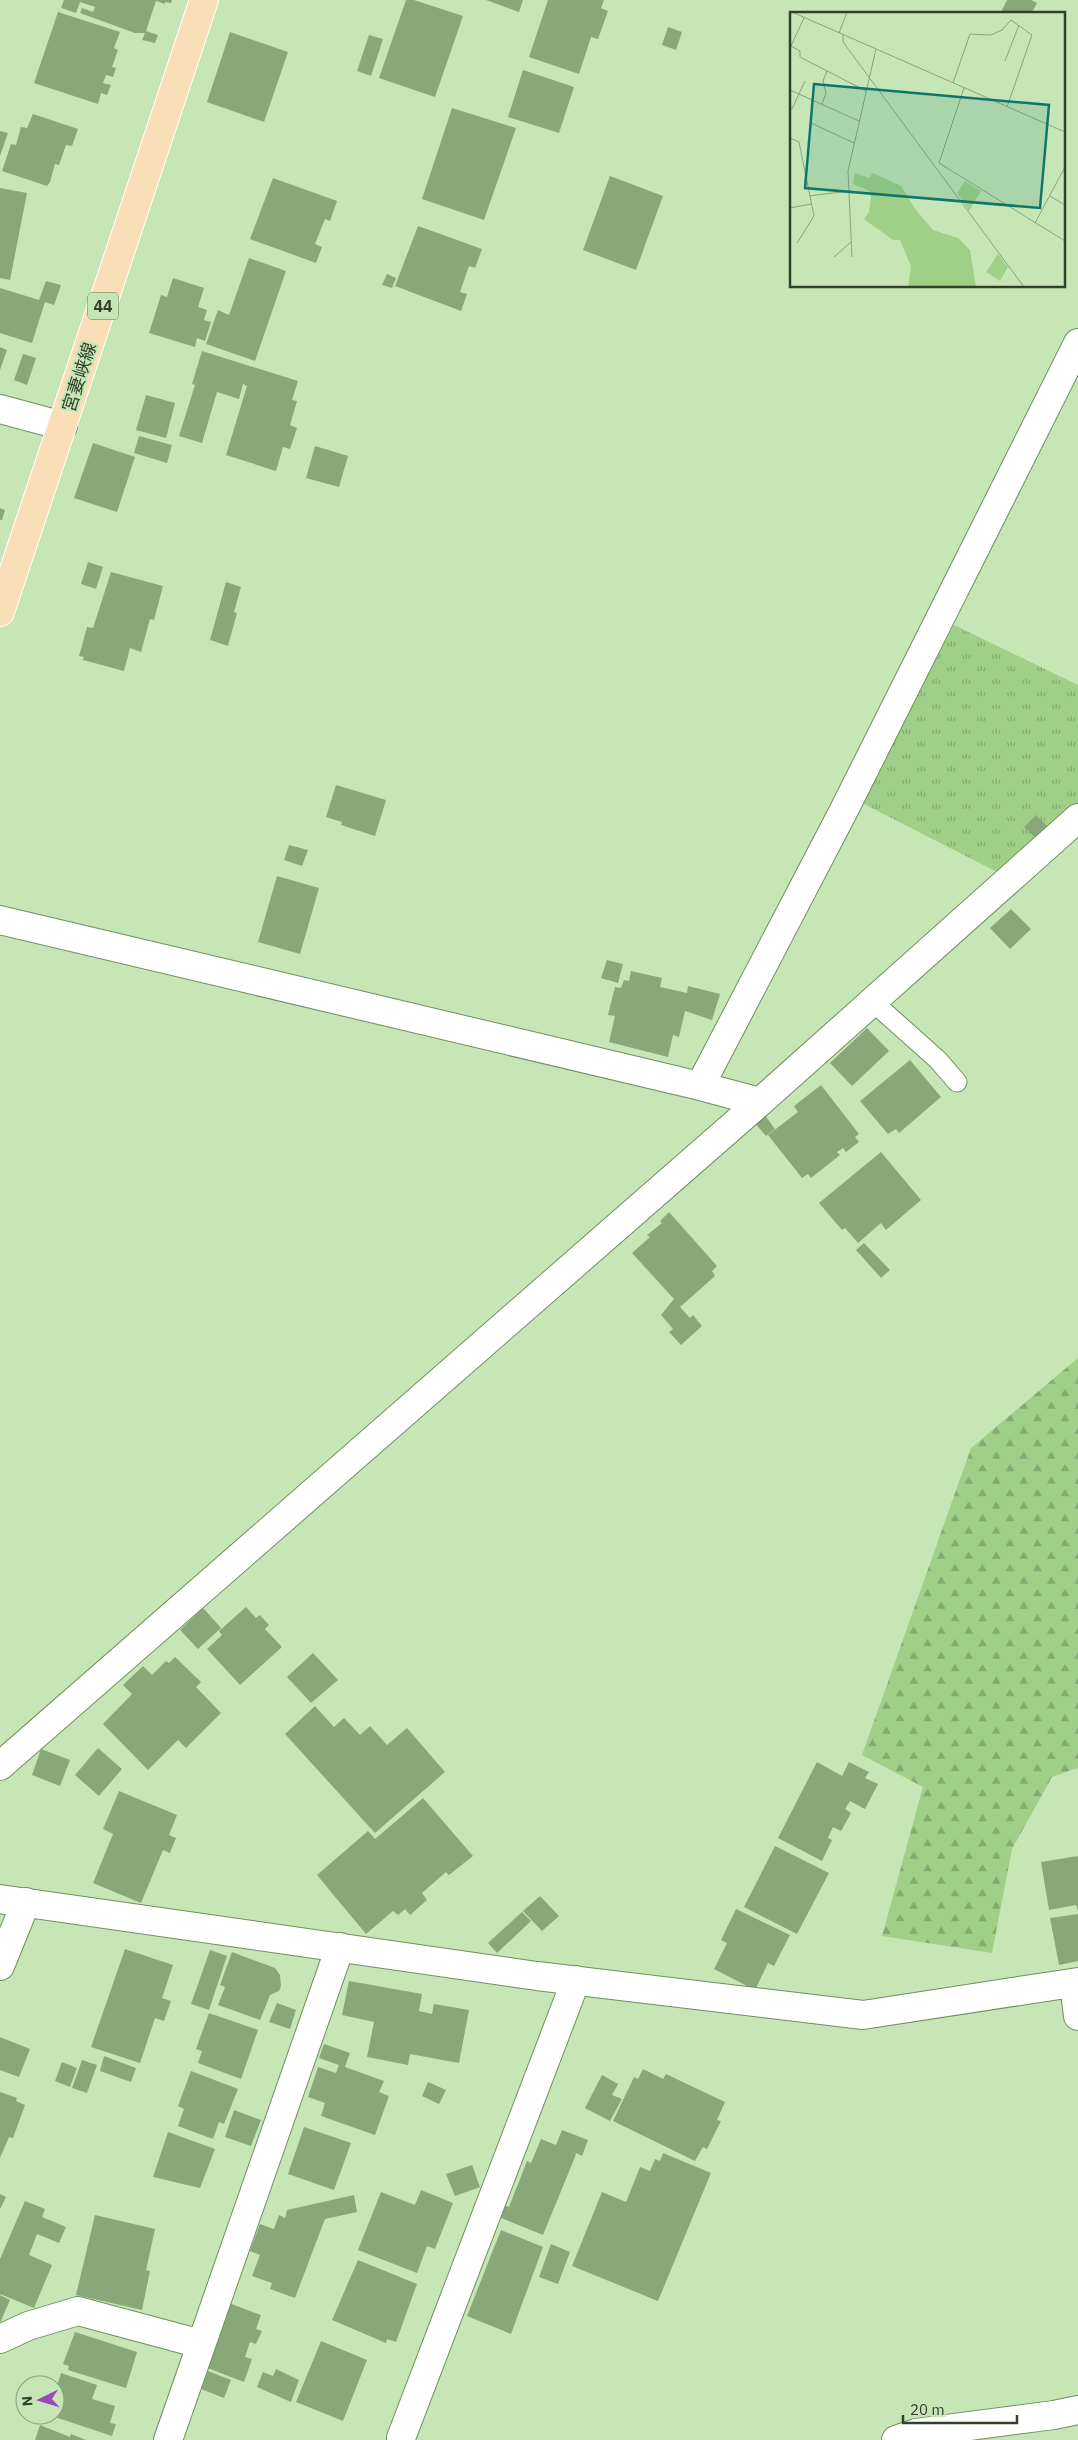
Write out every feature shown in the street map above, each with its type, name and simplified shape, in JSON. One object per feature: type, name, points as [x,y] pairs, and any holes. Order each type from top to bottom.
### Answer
[{"type":"main road","name":"宮妻峡線","points":[[0,612],[204,0]]},
{"type":"street","points":[[700,1086],[844,810],[1078,343]]},
{"type":"street","points":[[0,409],[63,426]]},
{"type":"street","points":[[0,1766],[760,1102],[873,1002],[998,887],[1078,818]]},
{"type":"street","points":[[0,920],[700,1086],[760,1102]]},
{"type":"street","points":[[0,1966],[13,1901],[576,1980],[863,2015],[1076,1983],[1078,2016]]},
{"type":"street","points":[[168,2440],[340,1947]]},
{"type":"street","points":[[401,2438],[576,1980]]},
{"type":"street","points":[[0,2339],[28,2326],[78,2311],[200,2344]]},
{"type":"street","points":[[896,2440],[916,2433],[1054,2415],[1078,2410]]},
{"type":"lane","points":[[873,1002],[938,1060],[957,1082]]},
{"type":"green space","points":[[954,625],[1078,685],[1078,803],[999,873],[860,802]]},
{"type":"green space","points":[[1078,1358],[1078,1768],[1052,1777],[1012,1849],[992,1953],[882,1936],[923,1787],[862,1755],[971,1448]]},
{"type":"building","points":[[64,0],[172,0],[171,3],[165,2],[165,4],[156,1],[146,31],[158,35],[155,43],[142,40],[145,33],[135,33],[80,13],[82,8],[93,12],[95,7],[80,2],[76,13],[61,8]]},
{"type":"building","points":[[406,0],[414,0],[463,16],[435,97],[379,78]]},
{"type":"building","points":[[486,0],[523,0],[519,12]]},
{"type":"building","points":[[548,0],[604,0],[601,8],[608,11],[598,39],[591,37],[579,74],[529,57]]},
{"type":"building","points":[[1007,0],[1031,0],[1037,3],[1032,12],[1001,12]]},
{"type":"building","points":[[58,12],[120,32],[114,48],[118,50],[112,67],[116,68],[113,77],[106,75],[103,83],[111,85],[107,95],[101,93],[98,104],[34,83]]},
{"type":"building","points":[[668,27],[682,32],[676,50],[662,45]]},
{"type":"building","points":[[230,32],[288,52],[264,122],[207,102]]},
{"type":"building","points":[[369,35],[383,39],[371,76],[357,71]]},
{"type":"building","points":[[523,70],[574,87],[559,133],[508,117]]},
{"type":"building","points":[[452,108],[516,128],[484,220],[422,199]]},
{"type":"building","points":[[33,114],[78,129],[72,146],[66,145],[59,165],[55,164],[47,186],[2,171],[11,144],[16,145],[21,127],[27,128]]},
{"type":"building","points":[[0,131],[8,133],[0,156]]},
{"type":"building","points":[[610,176],[663,196],[636,270],[583,250]]},
{"type":"building","points":[[273,178],[337,201],[330,221],[325,219],[315,244],[322,247],[316,263],[250,239]]},
{"type":"building","points":[[0,188],[27,193],[10,280],[0,278]]},
{"type":"building","points":[[418,226],[482,249],[475,268],[469,266],[460,292],[467,294],[461,311],[395,286]]},
{"type":"building","points":[[249,258],[286,271],[255,361],[206,344],[218,310],[229,315]]},
{"type":"building","points":[[387,274],[396,278],[392,288],[382,285]]},
{"type":"building","points":[[173,278],[204,288],[198,307],[207,310],[204,320],[211,322],[205,341],[197,338],[195,347],[149,333],[161,295],[167,297]]},
{"type":"building","points":[[46,281],[61,285],[54,305],[45,302],[32,343],[0,333],[0,288],[39,300]]},
{"type":"building","points":[[0,347],[7,350],[0,370]]},
{"type":"building","points":[[202,351],[298,381],[292,400],[297,401],[290,425],[297,428],[290,449],[283,447],[276,471],[226,455],[247,386],[243,384],[239,399],[217,392],[202,443],[179,436],[195,385],[192,384]]},
{"type":"building","points":[[23,354],[36,358],[27,385],[14,380]]},
{"type":"building","points":[[146,395],[175,403],[166,438],[136,430]]},
{"type":"building","points":[[139,436],[172,445],[167,463],[134,453]]},
{"type":"building","points":[[93,443],[135,457],[117,512],[74,498]]},
{"type":"building","points":[[315,446],[348,456],[339,487],[306,478]]},
{"type":"building","points":[[0,508],[5,510],[2,520],[0,520]]},
{"type":"building","points":[[88,562],[103,567],[96,589],[81,584]]},
{"type":"building","points":[[111,572],[163,586],[154,620],[150,619],[141,652],[130,648],[124,671],[83,660],[84,657],[79,656],[87,627],[93,628]]},
{"type":"building","points":[[226,582],[241,587],[234,612],[237,613],[228,646],[210,640]]},
{"type":"building","points":[[336,785],[386,800],[375,836],[341,825],[342,822],[326,817]]},
{"type":"building","points":[[1036,815],[1049,828],[1037,839],[1024,827]]},
{"type":"building","points":[[289,845],[308,850],[302,866],[284,860]]},
{"type":"building","points":[[277,876],[319,888],[300,954],[258,942]]},
{"type":"building","points":[[1011,909],[1031,929],[1010,949],[990,928]]},
{"type":"building","points":[[607,960],[623,964],[618,983],[601,978]]},
{"type":"building","points":[[631,971],[662,978],[660,987],[687,993],[688,986],[720,994],[712,1020],[685,1011],[679,1037],[673,1035],[668,1057],[609,1042],[615,1016],[608,1015],[615,987],[621,988],[624,980],[629,981]]},
{"type":"building","points":[[867,1028],[889,1051],[852,1086],[830,1063]]},
{"type":"building","points":[[910,1060],[941,1097],[899,1133],[896,1129],[888,1134],[860,1101]]},
{"type":"building","points":[[821,1085],[859,1134],[855,1137],[859,1142],[846,1152],[843,1148],[837,1152],[840,1155],[811,1178],[808,1174],[802,1178],[768,1135],[798,1112],[794,1106]]},
{"type":"building","points":[[764,1114],[775,1129],[766,1136],[754,1122]]},
{"type":"building","points":[[881,1152],[921,1200],[886,1230],[881,1223],[858,1243],[845,1228],[842,1230],[819,1203]]},
{"type":"building","points":[[669,1212],[717,1266],[712,1271],[715,1276],[680,1307],[690,1318],[693,1315],[702,1326],[681,1345],[669,1332],[673,1329],[661,1315],[674,1299],[632,1253],[650,1237],[647,1235],[662,1223],[660,1221]]},
{"type":"building","points":[[864,1243],[890,1270],[881,1278],[856,1250]]},
{"type":"building","points":[[246,1607],[256,1618],[260,1615],[269,1625],[265,1629],[282,1647],[240,1685],[207,1649],[222,1635],[219,1631]]},
{"type":"building","points":[[203,1608],[221,1628],[198,1649],[180,1630]]},
{"type":"building","points":[[313,1653],[338,1680],[311,1703],[287,1677]]},
{"type":"building","points":[[175,1657],[201,1682],[196,1687],[221,1713],[186,1748],[178,1740],[148,1770],[103,1724],[132,1694],[123,1685],[143,1666],[152,1675],[166,1661],[169,1663]]},
{"type":"building","points":[[315,1706],[334,1727],[344,1718],[360,1735],[370,1726],[387,1745],[407,1728],[445,1772],[375,1833],[285,1734]]},
{"type":"building","points":[[98,1748],[122,1769],[99,1796],[75,1775]]},
{"type":"building","points":[[41,1749],[70,1760],[60,1786],[32,1775]]},
{"type":"building","points":[[817,1762],[842,1776],[849,1762],[869,1772],[865,1778],[878,1784],[865,1809],[850,1801],[845,1809],[851,1813],[841,1831],[833,1827],[828,1838],[832,1840],[822,1861],[778,1838]]},
{"type":"building","points":[[119,1791],[177,1815],[169,1835],[176,1838],[170,1853],[163,1850],[141,1903],[93,1883],[113,1834],[103,1829]]},
{"type":"building","points":[[423,1798],[473,1856],[449,1875],[446,1872],[422,1893],[427,1900],[410,1915],[405,1909],[398,1915],[393,1911],[366,1934],[317,1875],[368,1831],[375,1839]]},
{"type":"building","points":[[775,1846],[829,1873],[797,1934],[744,1907]]},
{"type":"building","points":[[1078,1856],[1078,1911],[1076,1905],[1049,1910],[1041,1862]]},
{"type":"building","points":[[540,1896],[559,1916],[542,1931],[523,1911]]},
{"type":"building","points":[[736,1909],[790,1935],[774,1966],[768,1963],[755,1990],[714,1969],[727,1943],[721,1940]]},
{"type":"building","points":[[522,1912],[531,1921],[497,1953],[488,1943]]},
{"type":"building","points":[[1078,1914],[1078,1961],[1059,1965],[1050,1918]]},
{"type":"building","points":[[125,1949],[173,1965],[162,1998],[171,2001],[164,2021],[155,2018],[140,2063],[91,2047]]},
{"type":"building","points":[[210,1950],[227,1956],[209,2010],[191,2004]]},
{"type":"building","points":[[232,1952],[275,1968],[280,1975],[281,1986],[279,1991],[270,1995],[260,2020],[218,2005],[225,1987],[220,1985]]},
{"type":"building","points":[[349,1981],[422,1994],[419,2011],[432,2014],[434,2004],[469,2010],[459,2063],[410,2054],[408,2065],[367,2057],[374,2022],[342,2015]]},
{"type":"building","points":[[277,2003],[296,2010],[290,2029],[269,2022]]},
{"type":"building","points":[[209,2013],[258,2030],[241,2079],[198,2063],[202,2051],[196,2049]]},
{"type":"building","points":[[0,2037],[30,2049],[19,2077],[0,2070]]},
{"type":"building","points":[[324,2044],[350,2053],[345,2067],[384,2081],[379,2092],[389,2096],[375,2135],[321,2116],[325,2103],[308,2097],[318,2067],[336,2073],[339,2065],[319,2058]]},
{"type":"building","points":[[104,2056],[136,2068],[131,2082],[100,2071]]},
{"type":"building","points":[[82,2060],[97,2065],[87,2093],[72,2088]]},
{"type":"building","points":[[62,2062],[77,2068],[70,2087],[55,2081]]},
{"type":"building","points":[[643,2069],[663,2079],[666,2074],[725,2102],[717,2120],[721,2121],[707,2149],[703,2147],[695,2161],[613,2121],[634,2077],[638,2079]]},
{"type":"building","points":[[191,2071],[238,2089],[224,2124],[219,2122],[213,2139],[178,2126],[184,2109],[178,2106]]},
{"type":"building","points":[[602,2075],[618,2084],[612,2095],[622,2099],[610,2121],[585,2108]]},
{"type":"building","points":[[428,2082],[446,2090],[439,2104],[422,2096]]},
{"type":"building","points":[[0,2092],[17,2098],[16,2101],[25,2105],[13,2138],[9,2137],[0,2158]]},
{"type":"building","points":[[234,2110],[261,2120],[251,2146],[225,2137]]},
{"type":"building","points":[[304,2127],[351,2143],[334,2190],[288,2174]]},
{"type":"building","points":[[562,2130],[588,2140],[582,2156],[576,2153],[543,2235],[499,2217],[504,2205],[509,2207],[527,2161],[531,2163],[541,2139],[556,2145]]},
{"type":"building","points":[[168,2132],[215,2149],[200,2188],[153,2177]]},
{"type":"building","points":[[663,2153],[711,2173],[658,2301],[572,2266],[602,2192],[626,2202],[640,2167],[650,2171],[655,2159],[660,2161]]},
{"type":"building","points":[[472,2165],[480,2187],[455,2196],[446,2174]]},
{"type":"building","points":[[421,2190],[453,2203],[435,2249],[427,2246],[417,2273],[358,2250],[381,2192],[415,2205]]},
{"type":"building","points":[[0,2194],[6,2197],[0,2209]]},
{"type":"building","points":[[354,2195],[357,2212],[325,2219],[295,2298],[270,2289],[272,2283],[252,2276],[260,2255],[250,2251],[260,2224],[274,2229],[279,2215],[285,2218],[287,2210]]},
{"type":"building","points":[[25,2201],[45,2209],[42,2217],[66,2227],[59,2243],[37,2234],[29,2255],[52,2265],[34,2308],[0,2294],[0,2259]]},
{"type":"building","points":[[95,2215],[155,2229],[146,2270],[150,2271],[142,2310],[76,2295]]},
{"type":"building","points":[[501,2230],[543,2247],[511,2334],[467,2316]]},
{"type":"building","points":[[551,2244],[570,2252],[558,2284],[539,2277]]},
{"type":"building","points":[[358,2260],[417,2284],[396,2342],[387,2339],[386,2343],[332,2320]]},
{"type":"building","points":[[0,2295],[10,2300],[0,2323]]},
{"type":"building","points":[[229,2303],[261,2315],[256,2329],[262,2331],[256,2344],[250,2342],[245,2357],[252,2359],[244,2382],[205,2367]]},
{"type":"building","points":[[75,2332],[137,2352],[126,2388],[68,2370],[69,2366],[63,2364]]},
{"type":"building","points":[[321,2341],[367,2360],[343,2421],[296,2402]]},
{"type":"building","points":[[276,2369],[299,2380],[291,2402],[257,2387],[263,2372],[273,2376]]},
{"type":"building","points":[[208,2371],[231,2380],[224,2398],[201,2389]]},
{"type":"building","points":[[61,2373],[97,2385],[92,2399],[115,2406],[110,2423],[116,2424],[112,2436],[65,2420],[65,2375],[60,2375]]},
{"type":"building","points":[[40,2425],[70,2437],[71,2434],[86,2440],[35,2440]]}]
